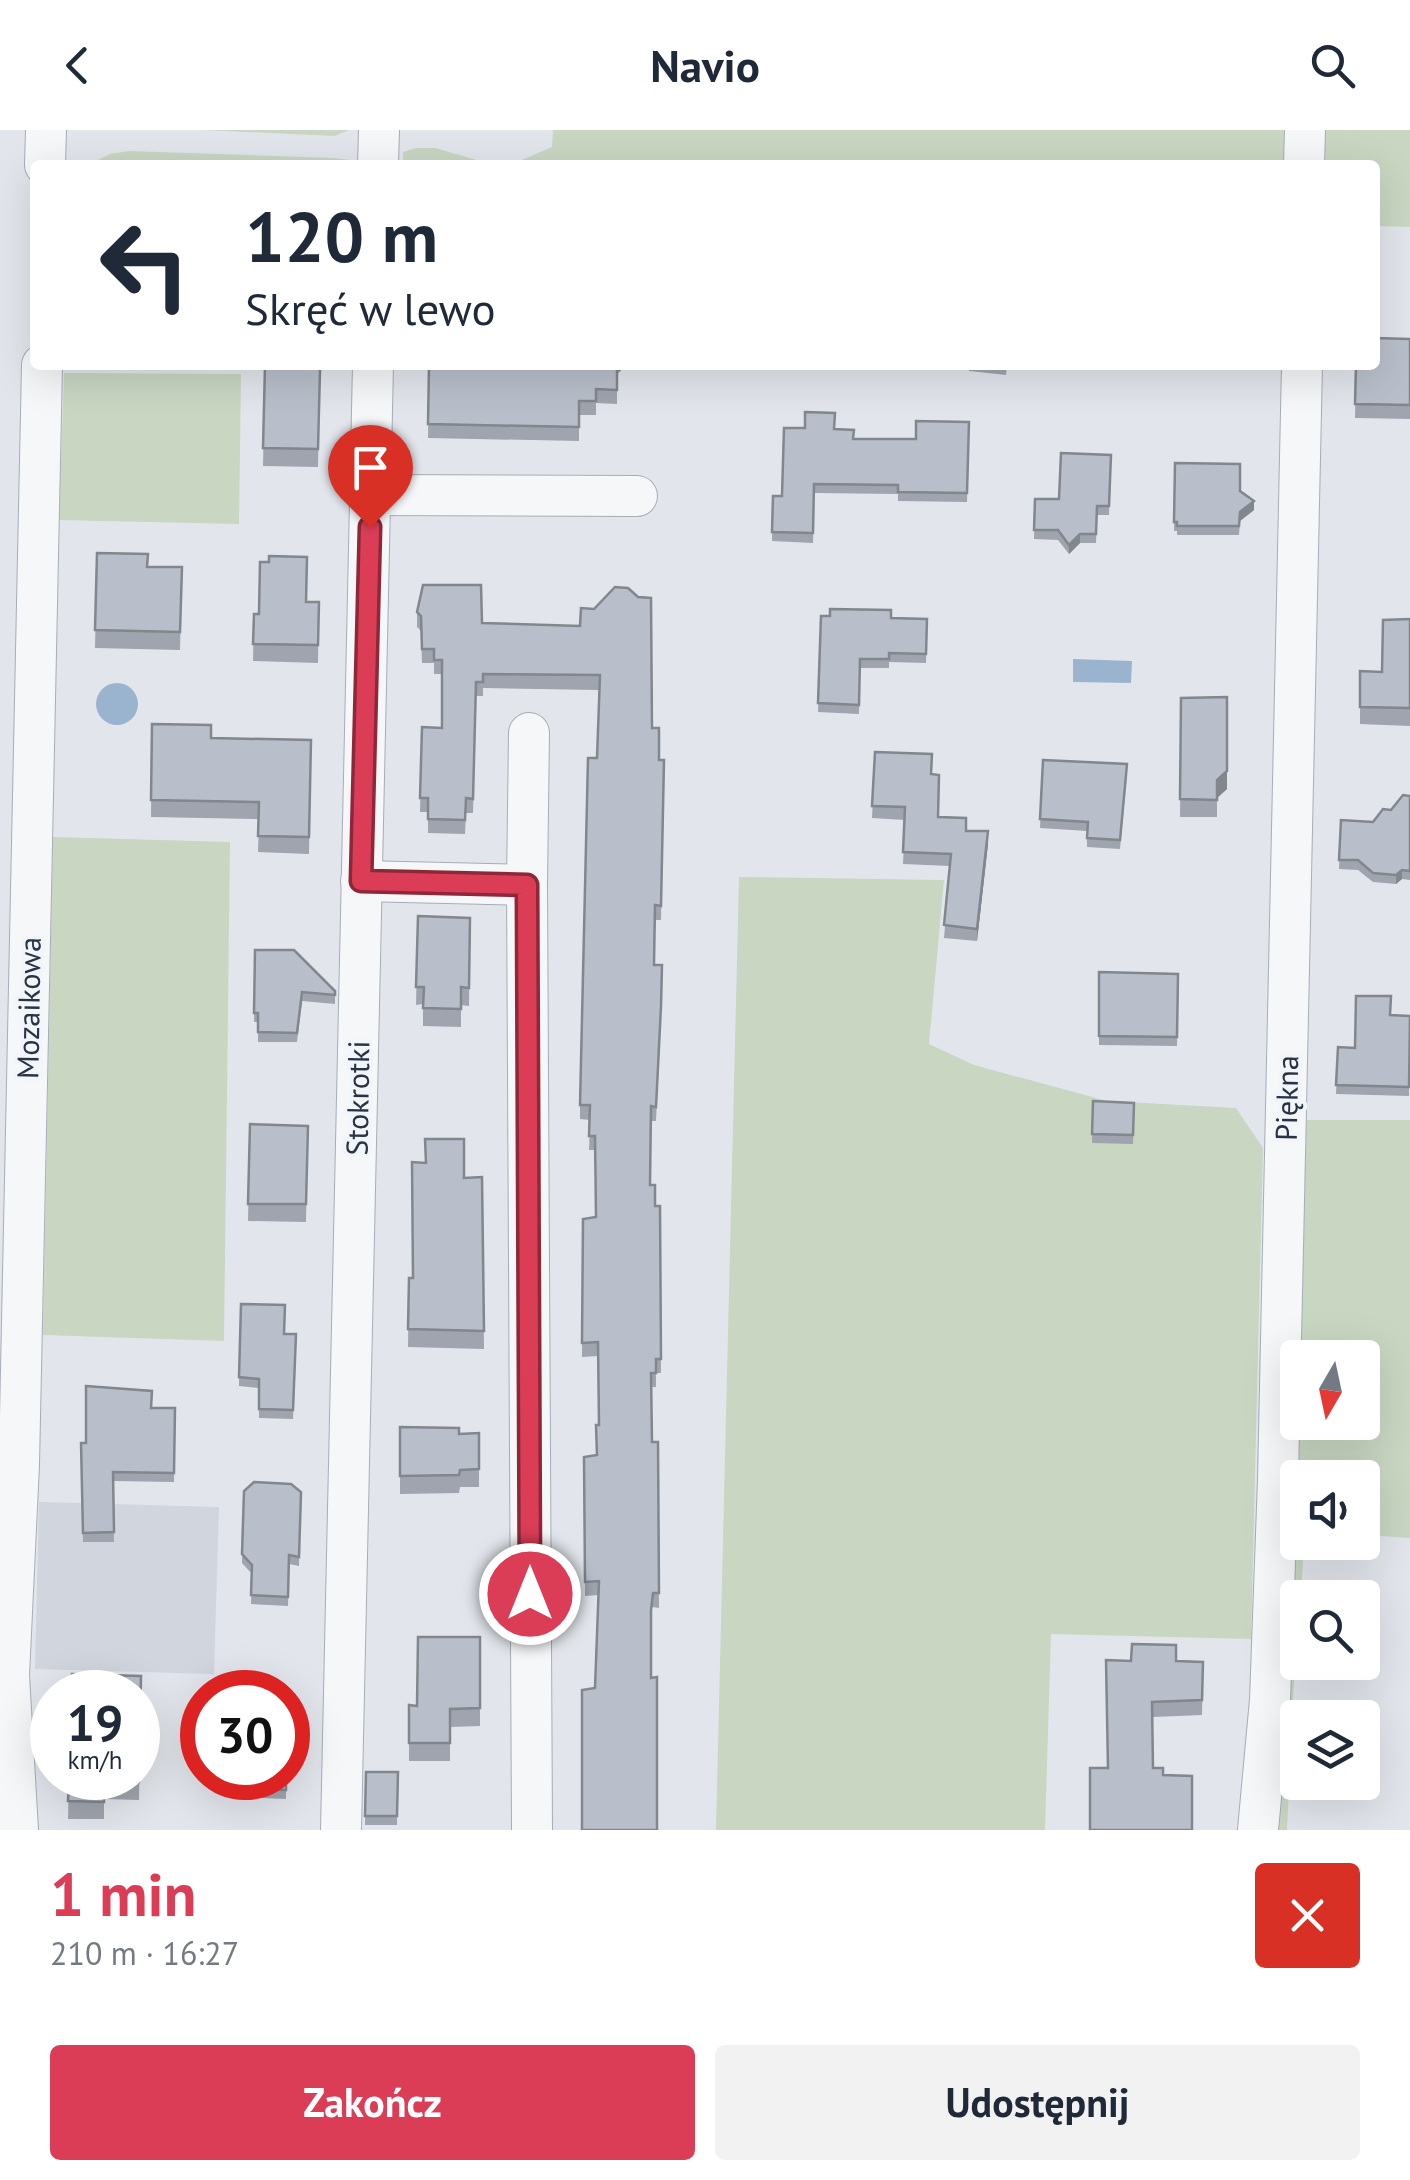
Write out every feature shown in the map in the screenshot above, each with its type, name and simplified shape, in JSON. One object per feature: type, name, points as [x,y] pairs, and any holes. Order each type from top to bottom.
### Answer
[{"type":"street","points":[[45,160],[46,130]]},
{"type":"street","points":[[378,160],[380,130]]},
{"type":"street","points":[[1304,160],[1305,130]]},
{"type":"street","name":"Mozaikowa","points":[[18,1830],[9,1675],[19,1465],[42,370]]},
{"type":"street","name":"Stokrotki","points":[[341,1830],[373,370]]},
{"type":"street","name":"Piękna","points":[[1258,1830],[1270,1700],[1278,1478],[1302,370]]},
{"type":"street","points":[[371,495],[638,496]]},
{"type":"street","points":[[529,732],[532,1830]]},
{"type":"street","points":[[361,881],[527,885]]},
{"type":"shaded area","points":[[39,1502],[219,1507],[214,1670],[180,1670],[180,1673],[35,1669]]},
{"type":"green space","points":[[202,130],[349,130],[335,136]]},
{"type":"green space","points":[[553,130],[1288,130],[1287,160],[522,160],[552,147]]},
{"type":"green space","points":[[1323,130],[1410,130],[1410,227],[1380,226],[1380,160],[1322,160]]},
{"type":"green space","points":[[435,148],[477,160],[403,160],[403,152]]},
{"type":"green space","points":[[129,151],[350,160],[98,160]]},
{"type":"green space","points":[[64,373],[241,374],[239,524],[59,520]]},
{"type":"green space","points":[[53,837],[230,842],[224,1341],[43,1335]]},
{"type":"green space","points":[[739,877],[944,880],[929,1044],[974,1065],[1107,1101],[1236,1108],[1263,1148],[1251,1639],[1051,1634],[1045,1830],[716,1830]]},
{"type":"green space","points":[[1301,1120],[1410,1120],[1410,1538],[1380,1536],[1380,1460],[1288,1460],[1289,1440],[1380,1440],[1380,1340],[1293,1340]]},
{"type":"green space","points":[[1284,1560],[1303,1560],[1302,1580],[1284,1580]]},
{"type":"green space","points":[[1280,1672],[1280,1680],[1294,1680],[1293,1700],[1280,1700],[1280,1800],[1288,1800],[1287,1830],[1274,1830]]},
{"type":"water","points":[[1073,659],[1132,661],[1131,683],[1073,682]]},
{"type":"water","points":[[117,683],[132,689],[138,704],[132,719],[117,725],[102,719],[96,704],[102,689]]},
{"type":"building","points":[[1380,338],[1410,339],[1410,405],[1355,404],[1356,370],[1380,370]]},
{"type":"building","points":[[265,370],[320,370],[318,449],[263,448]]},
{"type":"building","points":[[429,370],[617,370],[617,390],[596,389],[596,401],[579,401],[579,427],[428,424]]},
{"type":"building","points":[[805,412],[835,413],[834,429],[854,430],[853,439],[916,439],[916,421],[969,422],[967,493],[898,492],[898,485],[814,484],[813,533],[772,532],[773,496],[782,496],[784,428],[805,428]]},
{"type":"building","points":[[1061,453],[1111,455],[1109,506],[1097,506],[1096,534],[1080,534],[1069,545],[1058,530],[1034,530],[1035,499],[1059,499]]},
{"type":"building","points":[[1175,463],[1240,464],[1240,491],[1254,501],[1240,512],[1239,526],[1177,526]]},
{"type":"building","points":[[97,553],[148,554],[147,567],[182,567],[180,632],[95,630]]},
{"type":"building","points":[[269,556],[307,557],[306,602],[319,602],[318,645],[253,644],[254,614],[259,614],[260,562],[269,562]]},
{"type":"building","points":[[423,585],[481,585],[482,623],[580,626],[581,608],[594,609],[615,587],[651,598],[652,728],[659,728],[659,760],[664,760],[661,906],[655,905],[654,965],[662,965],[661,1006],[656,1107],[651,1106],[650,1185],[655,1185],[655,1206],[660,1206],[661,1359],[656,1359],[656,1373],[651,1373],[652,1442],[658,1442],[659,1593],[653,1593],[651,1610],[651,1678],[657,1677],[657,1830],[582,1830],[582,1690],[595,1688],[599,1581],[585,1582],[584,1457],[597,1455],[599,1425],[598,1342],[582,1343],[583,1219],[596,1217],[595,1136],[589,1136],[590,1105],[580,1105],[588,758],[597,758],[600,675],[483,674],[483,682],[476,682],[473,799],[466,798],[465,820],[428,819],[428,798],[420,798],[422,727],[442,728],[442,660],[434,660],[434,649],[422,649],[421,616],[417,612]]},
{"type":"building","points":[[830,609],[891,610],[891,618],[927,619],[926,654],[889,653],[889,659],[860,659],[859,705],[818,703],[821,616],[830,616]]},
{"type":"building","points":[[1410,619],[1410,708],[1360,707],[1360,671],[1382,672],[1383,620]]},
{"type":"building","points":[[1227,697],[1227,771],[1217,780],[1217,800],[1180,799],[1181,698]]},
{"type":"building","points":[[152,724],[211,725],[211,738],[311,740],[309,837],[258,836],[259,802],[151,800]]},
{"type":"building","points":[[875,752],[932,754],[931,774],[939,775],[938,817],[966,818],[966,831],[988,831],[977,929],[944,925],[951,854],[903,852],[905,807],[872,806]]},
{"type":"building","points":[[1043,760],[1127,764],[1120,840],[1087,838],[1088,822],[1040,819]]},
{"type":"building","points":[[1403,795],[1410,796],[1410,871],[1402,870],[1396,875],[1373,873],[1358,860],[1339,860],[1341,820],[1373,822],[1383,809],[1391,810]]},
{"type":"building","points":[[418,916],[470,918],[469,988],[461,987],[461,1009],[423,1008],[424,987],[416,987]]},
{"type":"building","points":[[255,950],[294,950],[335,991],[335,995],[302,992],[297,1033],[258,1032],[258,1013],[254,1013]]},
{"type":"building","points":[[1099,972],[1178,974],[1177,1037],[1099,1036]]},
{"type":"building","points":[[1356,996],[1391,996],[1390,1015],[1410,1016],[1409,1087],[1336,1085],[1338,1047],[1355,1048]]},
{"type":"building","points":[[1093,1101],[1134,1103],[1133,1135],[1092,1134]]},
{"type":"building","points":[[250,1124],[308,1126],[306,1204],[248,1204]]},
{"type":"building","points":[[425,1139],[464,1139],[464,1178],[482,1177],[484,1331],[408,1329],[409,1278],[413,1278],[412,1162],[426,1163]]},
{"type":"building","points":[[241,1304],[285,1305],[284,1334],[296,1334],[293,1410],[259,1409],[259,1379],[239,1377]]},
{"type":"building","points":[[86,1386],[152,1391],[151,1408],[175,1408],[174,1473],[113,1472],[114,1532],[83,1533],[81,1443],[86,1443]]},
{"type":"building","points":[[400,1427],[459,1428],[459,1434],[479,1433],[479,1469],[460,1470],[459,1475],[400,1476]]},
{"type":"building","points":[[254,1482],[291,1484],[301,1492],[299,1557],[289,1555],[288,1597],[251,1595],[252,1565],[242,1554],[244,1491]]},
{"type":"building","points":[[418,1637],[480,1637],[480,1708],[450,1709],[450,1743],[409,1743],[409,1705],[417,1706]]},
{"type":"building","points":[[1132,1644],[1176,1645],[1176,1661],[1203,1662],[1202,1700],[1152,1702],[1153,1768],[1163,1768],[1163,1775],[1192,1776],[1192,1830],[1090,1830],[1090,1768],[1108,1768],[1106,1660],[1131,1661]]},
{"type":"building","points":[[366,1772],[398,1772],[397,1816],[365,1816]]},
{"type":"route","points":[[370,527],[361,881],[527,885],[530,1594]]}]
